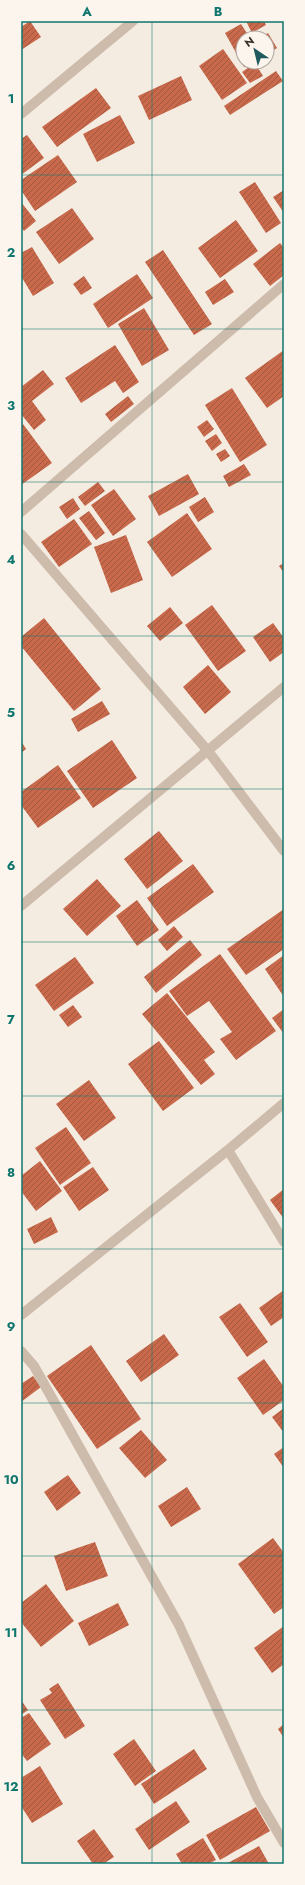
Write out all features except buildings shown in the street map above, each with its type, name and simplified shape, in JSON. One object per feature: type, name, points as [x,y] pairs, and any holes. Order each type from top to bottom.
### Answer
[{"type":"street","points":[[21,114],[133,21]]},
{"type":"street","points":[[21,512],[284,284]]},
{"type":"street","points":[[21,534],[208,751],[284,851]]},
{"type":"street","points":[[21,906],[284,687]]},
{"type":"street","points":[[21,1315],[228,1150],[284,1103]]},
{"type":"street","points":[[228,1150],[284,1242]]},
{"type":"street","points":[[21,1351],[34,1366],[179,1625],[257,1797],[284,1843]]}]
